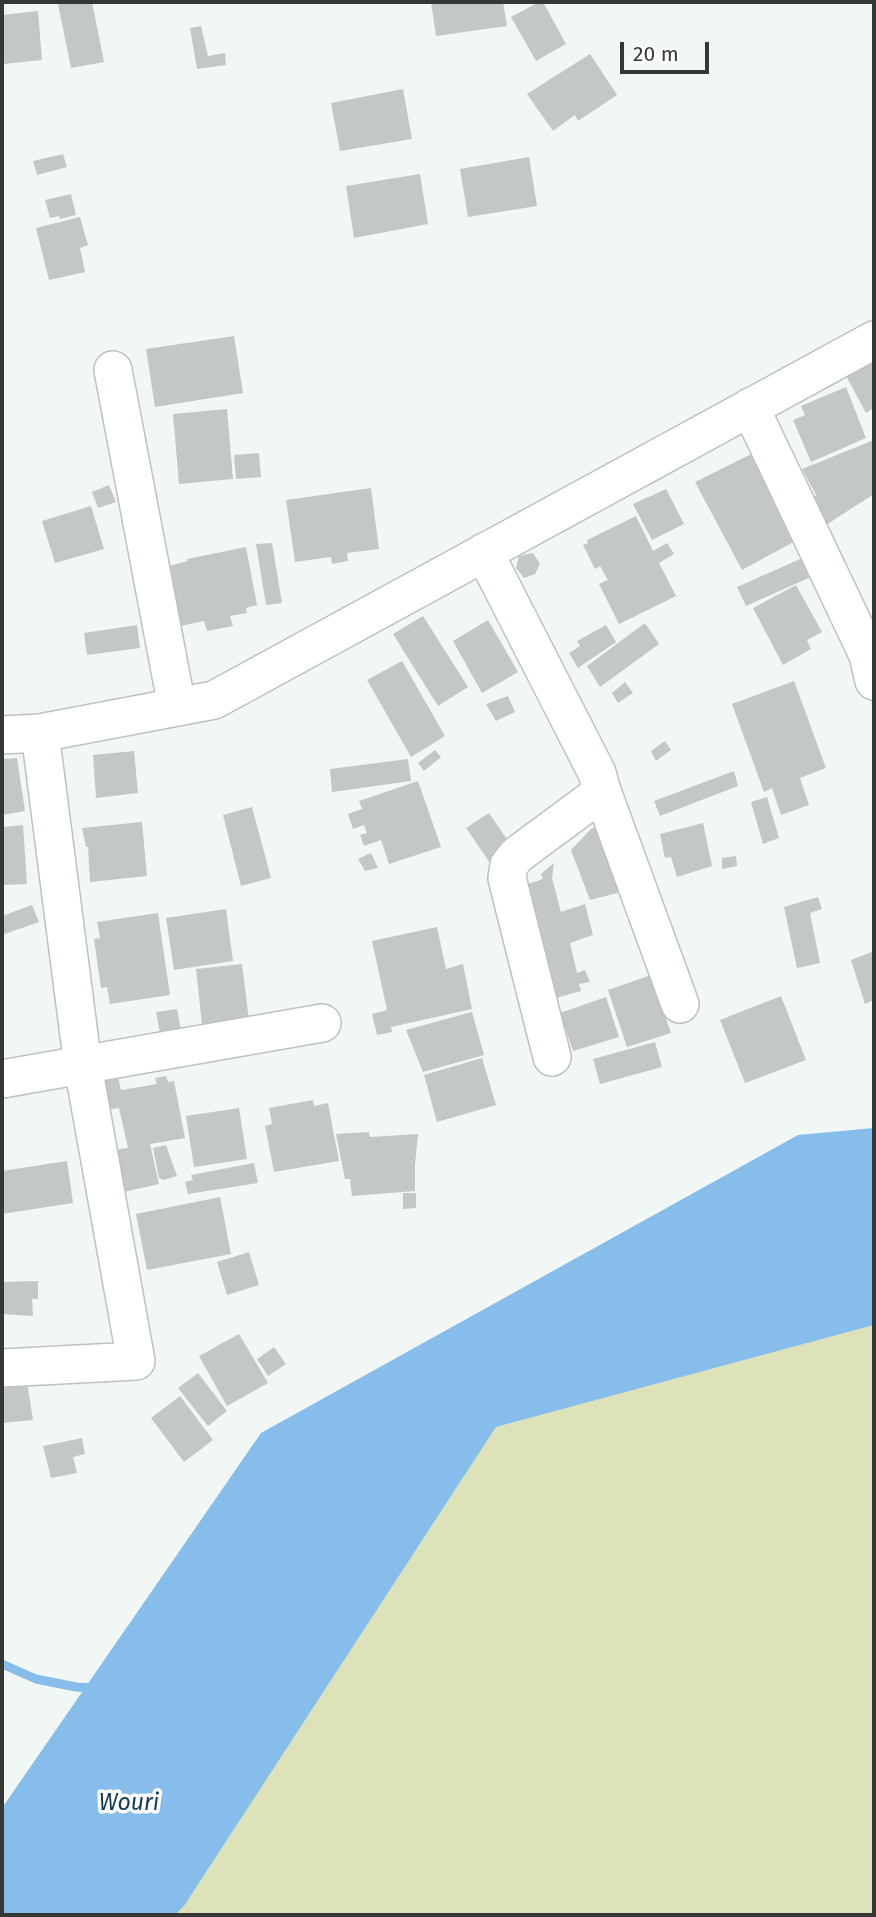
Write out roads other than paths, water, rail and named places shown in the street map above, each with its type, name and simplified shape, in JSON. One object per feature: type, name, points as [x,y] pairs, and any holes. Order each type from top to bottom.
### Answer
[{"type":"street","points":[[2,734],[40,733],[214,700],[874,340]]},
{"type":"street","points":[[113,370],[177,707]]},
{"type":"street","points":[[750,407],[868,655],[874,681]]},
{"type":"street","points":[[484,552],[597,773],[680,1004]]},
{"type":"street","points":[[2,1368],[136,1361],[83,1066],[40,733]]},
{"type":"street","points":[[552,1056],[507,878],[509,865],[517,855],[594,798],[601,788]]},
{"type":"street","points":[[2,1079],[322,1023]]},
{"type":"water","name":"Wouri","points":[[874,1128],[874,1325],[496,1427],[184,1906],[175,1915],[2,1915],[2,1808],[261,1433],[798,1135]]},
{"type":"waterway","points":[[2,1664],[36,1679],[94,1688]]}]
